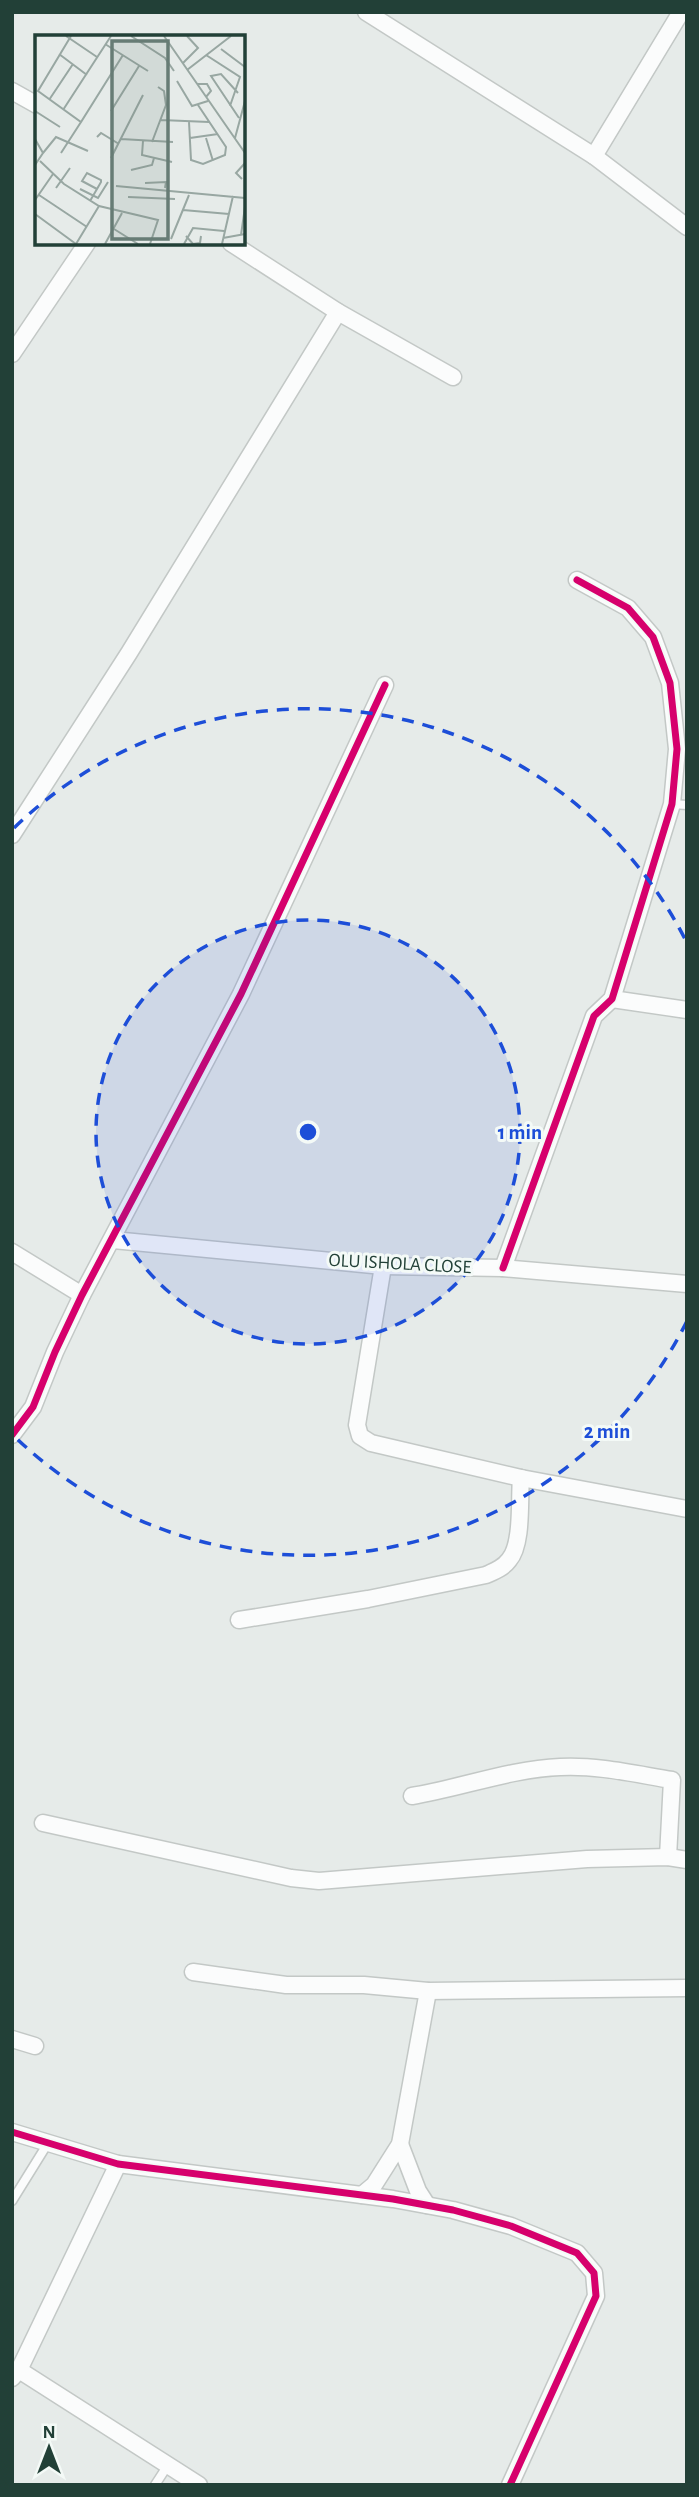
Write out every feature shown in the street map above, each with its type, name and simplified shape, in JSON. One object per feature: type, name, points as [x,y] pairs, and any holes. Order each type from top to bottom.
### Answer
[{"type":"street","points":[[366,12],[594,156],[687,226]]},
{"type":"street","points":[[594,156],[681,12]]},
{"type":"street","points":[[12,91],[35,105]]},
{"type":"street","points":[[12,354],[86,245]]},
{"type":"street","points":[[235,245],[338,312],[453,377]]},
{"type":"street","points":[[12,835],[129,653],[338,312]]},
{"type":"street","points":[[503,1268],[594,1016],[612,999],[679,805],[677,749],[670,683],[653,637],[628,608],[577,580]]},
{"type":"street","points":[[12,1435],[33,1407],[82,1295],[240,994],[385,685]]},
{"type":"street","points":[[612,999],[687,1010]]},
{"type":"street","name":"OLU ISHOLA CLOSE","points":[[113,1240],[383,1266],[503,1268],[687,1284]]},
{"type":"street","points":[[12,1252],[82,1295]]},
{"type":"street","points":[[383,1266],[357,1425],[360,1436],[370,1443],[521,1478],[687,1508]]},
{"type":"street","points":[[239,1620],[368,1599],[486,1575],[500,1569],[511,1558],[517,1544],[521,1478]]},
{"type":"street","points":[[412,1796],[560,1766],[592,1767],[679,1781],[668,1857]]},
{"type":"street","points":[[43,1823],[291,1878],[319,1881],[587,1859],[668,1857],[687,1860]]},
{"type":"street","points":[[193,1972],[286,1984],[363,1985],[428,1991],[687,1988]]},
{"type":"street","points":[[362,2195],[374,2185],[400,2144],[428,1991]]},
{"type":"street","points":[[12,2039],[35,2046]]},
{"type":"street","points":[[12,2132],[118,2164],[427,2205],[511,2226],[577,2253],[594,2273],[596,2296],[510,2485]]},
{"type":"street","points":[[400,2144],[414,2183],[427,2205]]},
{"type":"street","points":[[118,2164],[16,2374],[199,2485]]},
{"type":"lane","points":[[12,2200],[48,2143]]},
{"type":"lane","points":[[155,2485],[167,2465]]},
{"type":"cycle path","points":[[503,1268],[594,1016],[612,999],[672,804],[677,749],[670,683],[653,637],[628,608],[577,580]]},
{"type":"cycle path","points":[[12,1435],[33,1407],[82,1295],[241,994],[385,685]]},
{"type":"cycle path","points":[[12,2132],[118,2164],[393,2199],[453,2210],[511,2226],[577,2253],[594,2273],[596,2296],[510,2485]]}]
